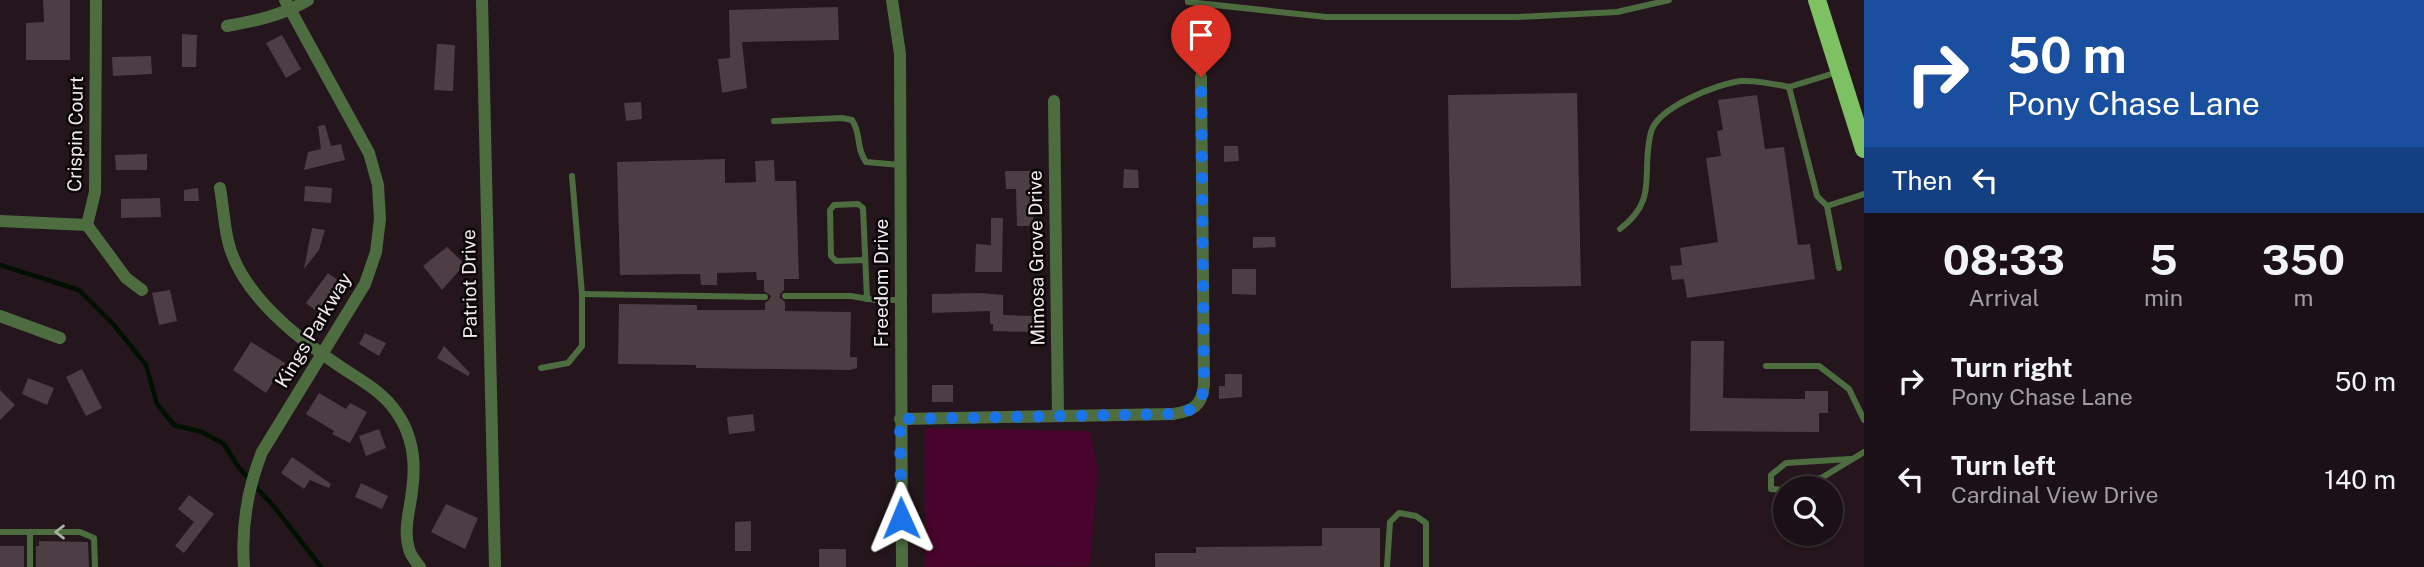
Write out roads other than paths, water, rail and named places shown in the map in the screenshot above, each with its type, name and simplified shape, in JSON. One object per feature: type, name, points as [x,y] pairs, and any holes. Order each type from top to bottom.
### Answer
[{"type":"main road","points":[[1817,0],[1864,149]]},
{"type":"street","name":"Crispin Court","points":[[87,225],[95,192],[96,0]]},
{"type":"street","points":[[227,26],[252,22],[288,5],[308,0]]},
{"type":"street","name":"Patriot Drive","points":[[482,0],[495,567]]},
{"type":"street","name":"Freedom Drive","points":[[892,0],[900,54],[902,567]]},
{"type":"street","name":"Kings Parkway","points":[[244,567],[244,518],[262,452],[357,299],[371,268],[379,236],[380,202],[369,153],[288,5]]},
{"type":"street","points":[[900,419],[1173,414],[1190,411],[1199,405],[1204,385],[1201,77]]},
{"type":"street","name":"Mimosa Grove Drive","points":[[1054,101],[1058,415]]},
{"type":"street","points":[[220,188],[228,242],[240,274],[258,299],[321,354],[371,386],[398,414],[413,451],[414,471],[406,524],[409,551],[420,567]]},
{"type":"street","points":[[0,221],[87,225],[126,278],[142,290]]},
{"type":"street","points":[[0,316],[60,338]]},
{"type":"lane","points":[[1188,0],[1326,17],[1518,17],[1617,12],[1669,0]]},
{"type":"lane","points":[[1620,229],[1641,209],[1646,193],[1646,157],[1652,128],[1673,107],[1716,87],[1742,81],[1789,87],[1840,71]]},
{"type":"lane","points":[[1789,87],[1817,195],[1827,206],[1839,268]]},
{"type":"lane","points":[[774,121],[842,118],[852,120],[858,128],[859,152],[866,162],[900,166]]},
{"type":"lane","points":[[541,368],[568,363],[582,346],[582,294],[572,176]]},
{"type":"lane","points":[[1827,206],[1864,194]]},
{"type":"lane","points":[[865,260],[836,261],[831,256],[830,210],[834,205],[858,204],[863,208],[867,299]]},
{"type":"lane","points":[[582,294],[765,297]]},
{"type":"lane","points":[[785,296],[851,296],[900,300]]},
{"type":"lane","points":[[1766,366],[1819,366],[1849,389],[1864,420]]},
{"type":"lane","points":[[1824,476],[1864,452]]},
{"type":"lane","points":[[1773,489],[1771,475],[1786,463],[1850,459]]},
{"type":"lane","points":[[1387,567],[1390,522],[1399,513],[1416,516],[1426,523],[1426,567]]},
{"type":"lane","points":[[0,532],[80,532],[94,538],[95,567]]},
{"type":"lane","points":[[30,532],[30,567]]},
{"type":"waterway","points":[[0,265],[79,290],[114,325],[146,365],[157,404],[174,425],[202,432],[224,444],[239,468],[276,509],[321,567]]}]
